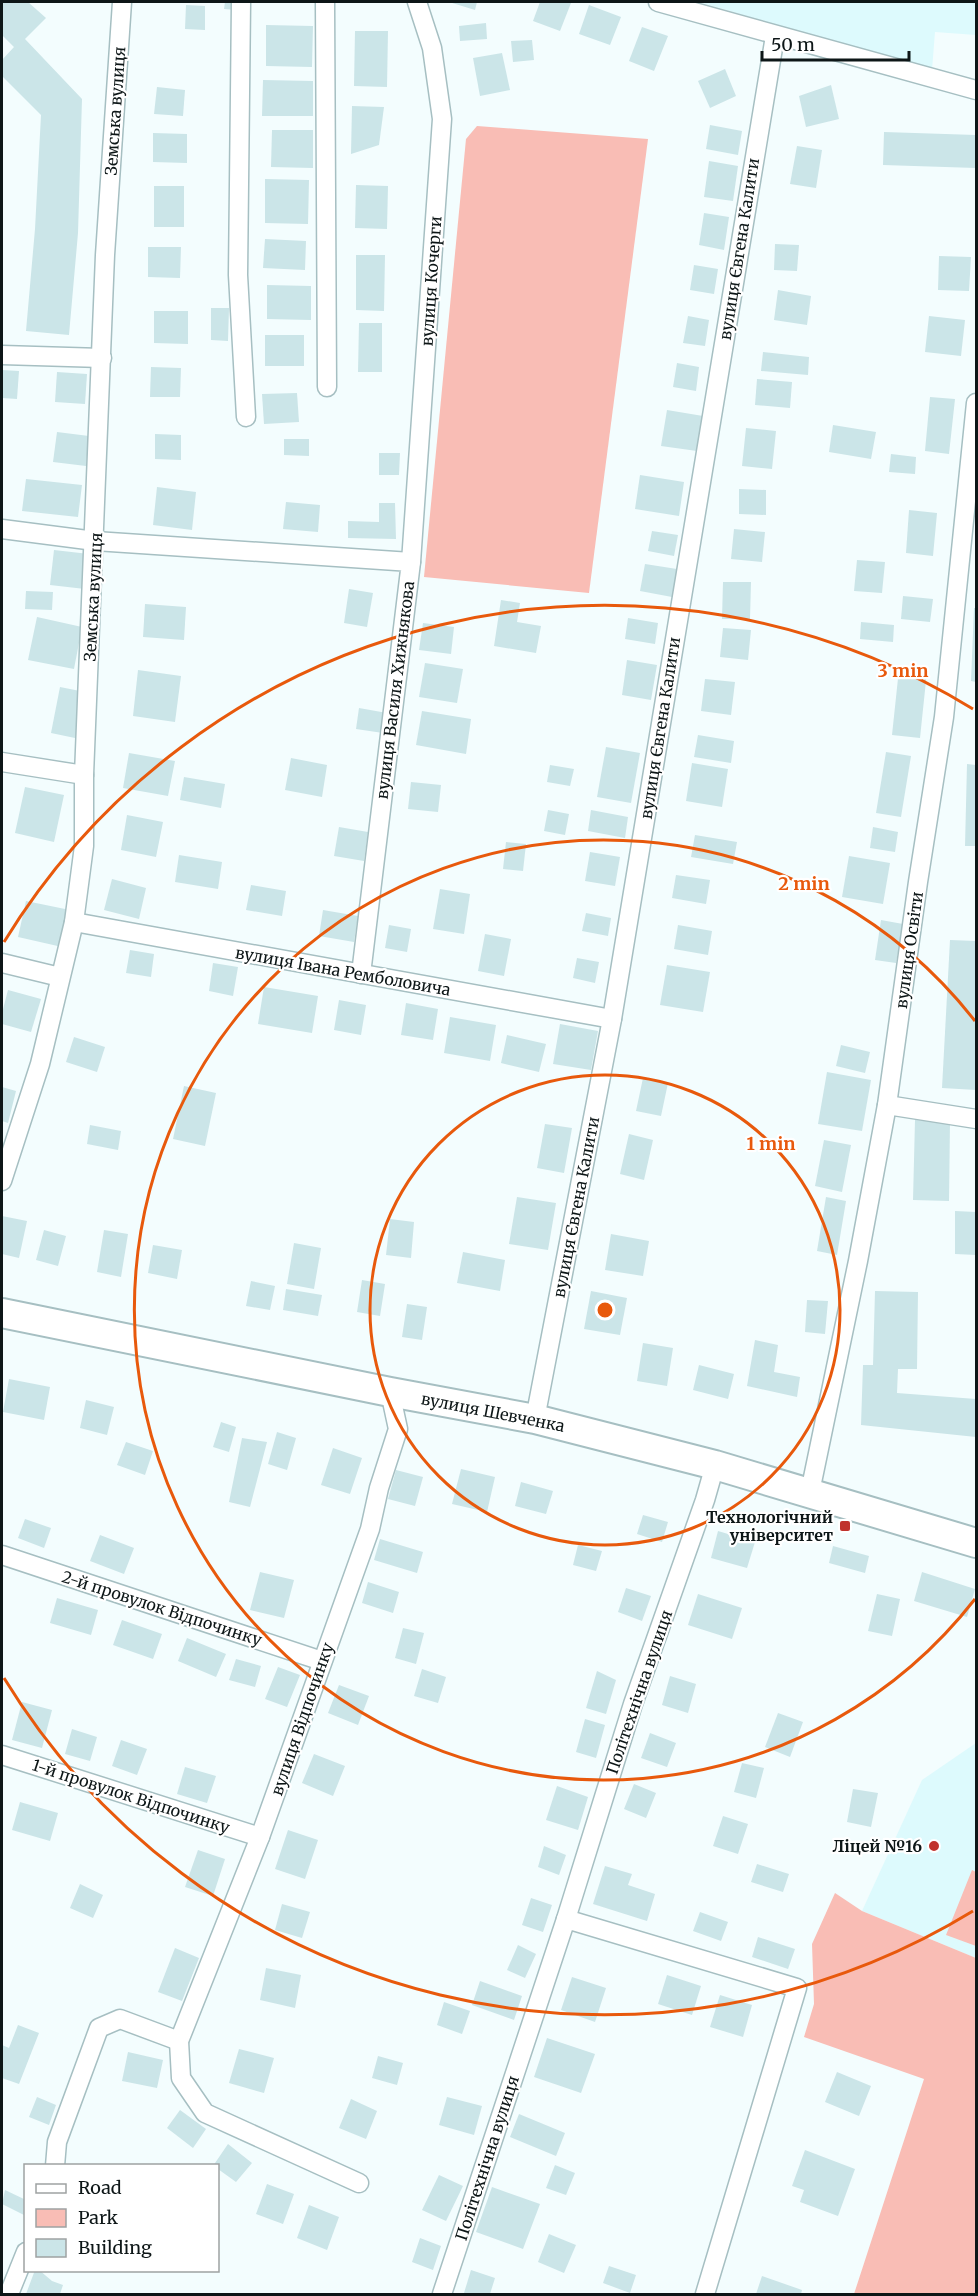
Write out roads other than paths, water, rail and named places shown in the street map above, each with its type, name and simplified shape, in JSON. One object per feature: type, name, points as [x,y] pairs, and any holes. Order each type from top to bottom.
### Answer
[{"type":"main road","name":"вулиця Шевченка","points":[[2,1312],[390,1392],[535,1419],[715,1465],[976,1543]]},
{"type":"street","name":"Земська вулиця","points":[[2,1181],[40,1064],[74,922],[84,846],[84,775],[105,255],[122,2]]},
{"type":"street","points":[[241,2],[238,275],[246,417]]},
{"type":"street","points":[[325,2],[327,387]]},
{"type":"street","name":"вулиця Кочерги","points":[[411,562],[442,119],[432,48],[417,2]]},
{"type":"street","points":[[658,2],[976,90]]},
{"type":"street","name":"вулиця Євгена Калити","points":[[535,1419],[612,1020],[775,36]]},
{"type":"street","points":[[2,355],[102,358]]},
{"type":"street","name":"вулиця Освіти","points":[[810,1492],[858,1261],[887,1105],[944,717],[976,403]]},
{"type":"street","name":"вулиця Василя Хижнякова","points":[[2,529],[95,542],[411,562],[361,974]]},
{"type":"street","points":[[2,762],[84,775]]},
{"type":"street","name":"вулиця Івана Ремболовича","points":[[74,922],[612,1020]]},
{"type":"street","points":[[2,963],[60,977]]},
{"type":"street","points":[[887,1105],[976,1119]]},
{"type":"street","name":"вулиця Відпочинку","points":[[359,2183],[205,2113],[180,2078],[179,2041],[260,1837],[370,1528],[399,1429],[390,1392]]},
{"type":"street","name":"Політехнічна вулиця","points":[[442,2295],[566,1919],[633,1704],[705,1500],[715,1465]]},
{"type":"street","name":"2-й провулок Відпочинку","points":[[2,1555],[322,1661]]},
{"type":"street","name":"1-й провулок Відпочинку","points":[[2,1755],[260,1837]]},
{"type":"street","points":[[566,1919],[797,1988],[705,2295]]},
{"type":"street","points":[[55,2164],[57,2142],[99,2028],[120,2019],[179,2041]]},
{"type":"street","points":[[9,2295],[24,2257]]},
{"type":"place","name":"Технологічний університет","points":[[845,1526]]},
{"type":"place","name":"Ліцей №16","points":[[934,1846]]}]
